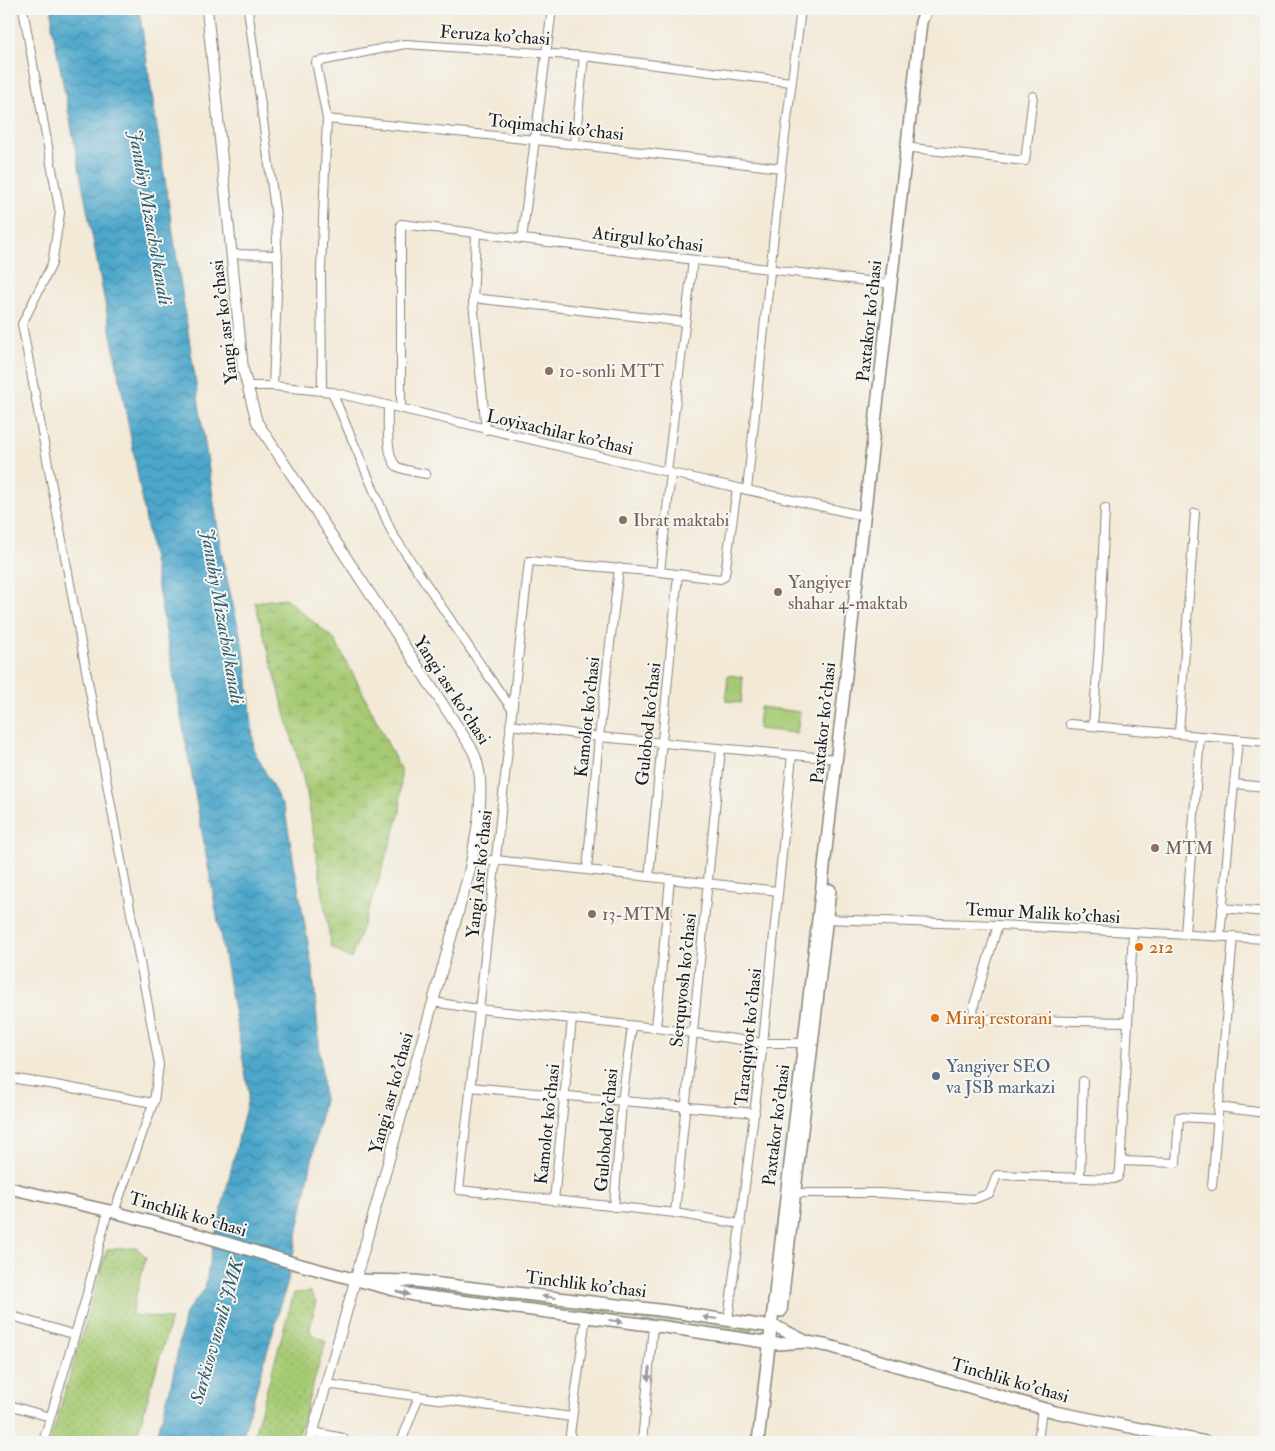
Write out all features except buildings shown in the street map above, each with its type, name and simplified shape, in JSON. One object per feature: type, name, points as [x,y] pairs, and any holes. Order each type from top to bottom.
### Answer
[{"type":"main road","name":"Paxtakor ko'chasi","points":[[758,1442],[775,1327],[804,1043],[823,919],[929,22],[927,9]]},
{"type":"main road","name":"Paxtakor ko'chasi","points":[[775,1327],[795,1193],[837,760],[864,516],[921,22],[927,9]]},
{"type":"main road","name":"Tinchlik ko'chasi","points":[[9,1188],[111,1211],[412,1295],[586,1316],[773,1343],[807,1342],[829,1346],[1042,1408],[1155,1437],[1206,1442]]},
{"type":"main road","name":"Tinchlik ko'chasi","points":[[356,1280],[415,1281],[728,1320],[775,1327],[807,1342]]},
{"type":"main road","name":"Paxtakor ko'chasi","points":[[766,1442],[773,1343]]},
{"type":"street","points":[[23,9],[60,213],[52,264],[22,324],[160,1065],[154,1103],[111,1211],[43,1442]]},
{"type":"street","name":"Yangi asr ko'chasi","points":[[207,9],[243,369],[257,422],[467,741],[477,759],[480,776],[478,818],[471,861],[312,1437]]},
{"type":"street","points":[[248,9],[276,217],[278,255],[273,386]]},
{"type":"street","points":[[522,239],[552,9]]},
{"type":"street","points":[[747,490],[800,9]]},
{"type":"street","name":"Feruza ko'chasi","points":[[322,390],[322,270],[327,119],[316,62],[405,44],[546,52],[791,82]]},
{"type":"street","points":[[575,144],[584,56]]},
{"type":"street","points":[[913,148],[1025,161],[1033,96]]},
{"type":"street","name":"Toqimachi ko'chasi","points":[[327,119],[575,144],[781,168]]},
{"type":"street","name":"Atirgul ko'chasi","points":[[401,409],[401,224],[891,284]]},
{"type":"street","points":[[476,233],[473,298],[486,430]]},
{"type":"street","points":[[232,254],[278,255]]},
{"type":"street","points":[[660,572],[693,260]]},
{"type":"street","points":[[473,298],[686,322]]},
{"type":"street","name":"Loyixachilar ko'chasi","points":[[247,386],[273,386],[332,392],[669,473],[864,516]]},
{"type":"street","points":[[332,392],[392,533],[484,671],[512,709]]},
{"type":"street","points":[[388,406],[389,452],[394,464],[399,468],[426,474]]},
{"type":"street","points":[[619,568],[720,579],[724,577],[737,488]]},
{"type":"street","points":[[1093,726],[1099,646],[1105,508]]},
{"type":"street","points":[[1179,733],[1195,513]]},
{"type":"street","name":"Yangi Asr ko'chasi","points":[[554,1201],[459,1190],[529,560],[619,568]]},
{"type":"street","name":"Kamolot ko'chasi","points":[[587,870],[599,737],[619,568]]},
{"type":"street","name":"Gulobod ko'chasi","points":[[649,877],[678,574]]},
{"type":"street","points":[[1070,724],[1266,742]]},
{"type":"street","points":[[510,725],[599,737],[837,760]]},
{"type":"street","points":[[1186,934],[1200,736]]},
{"type":"street","points":[[1220,936],[1238,740]]},
{"type":"street","name":"Serquyosh ko'chasi","points":[[675,1214],[721,749]]},
{"type":"street","name":"Taraqqiyot ko'chasi","points":[[728,1320],[763,1043],[792,756]]},
{"type":"street","points":[[1234,784],[1266,787]]},
{"type":"street","points":[[471,861],[496,860],[778,891]]},
{"type":"street","points":[[656,1028],[670,879]]},
{"type":"street","points":[[1222,908],[1266,912]]},
{"type":"street","name":"Temur Malik ko'chasi","points":[[823,919],[998,925],[1266,939]]},
{"type":"street","points":[[998,925],[974,1004],[973,1015],[976,1020],[1128,1022]]},
{"type":"street","points":[[795,1193],[880,1193],[974,1199],[990,1193],[997,1175],[1114,1179],[1118,1176],[1121,1160],[1133,932]]},
{"type":"street","points":[[1212,1186],[1233,936]]},
{"type":"street","points":[[433,1002],[478,1009],[656,1028],[763,1043],[804,1043]]},
{"type":"street","name":"Kamolot ko'chasi","points":[[554,1201],[572,1019]]},
{"type":"street","name":"Gulobod ko'chasi","points":[[614,1207],[622,1102],[632,1026]]},
{"type":"street","points":[[9,1078],[154,1103]]},
{"type":"street","points":[[1080,1178],[1083,1082]]},
{"type":"street","points":[[470,1087],[755,1113]]},
{"type":"street","points":[[1218,1107],[1266,1113]]},
{"type":"street","points":[[1121,1160],[1176,1163],[1179,1117],[1217,1120]]},
{"type":"street","points":[[554,1201],[675,1214],[741,1224]]},
{"type":"street","points":[[9,1315],[75,1335]]},
{"type":"street","points":[[569,1442],[586,1316]]},
{"type":"street","points":[[642,1442],[654,1326]]},
{"type":"street","points":[[326,1384],[572,1417]]},
{"type":"street","points":[[401,1442],[419,1396]]},
{"type":"street","points":[[9,1405],[50,1417]]},
{"type":"street","points":[[1038,1442],[1042,1408]]},
{"type":"street","points":[[312,1437],[343,1438],[346,1442]]},
{"type":"green space","points":[[285,598],[334,639],[401,771],[400,813],[351,959],[331,947],[307,793],[255,602]]},
{"type":"green space","points":[[728,675],[743,677],[741,703],[726,701]]},
{"type":"green space","points":[[760,707],[800,712],[797,733],[758,729]]},
{"type":"green space","points":[[137,1248],[146,1257],[131,1315],[171,1319],[135,1442],[50,1442],[107,1249]]},
{"type":"green space","points":[[415,1285],[751,1329],[751,1334],[415,1291]]},
{"type":"green space","points":[[310,1292],[316,1302],[310,1328],[311,1334],[326,1341],[296,1442],[252,1442],[294,1293]]},
{"type":"water","points":[[52,9],[139,9],[223,562],[246,660],[254,750],[285,811],[313,972],[324,1100],[288,1280],[241,1442],[155,1442],[171,1385],[185,1313],[205,1289],[210,1258],[249,1094],[133,449],[52,26]]},
{"type":"place","name":"10-sonli MTT","points":[[549,371]]},
{"type":"place","name":"Ibrat maktabi","points":[[623,520]]},
{"type":"place","name":"Yangiyer shahar 4-maktab","points":[[778,592]]},
{"type":"place","name":"MTM","points":[[1155,848]]},
{"type":"place","name":"13-MTM","points":[[592,914]]},
{"type":"place","name":"212","points":[[1139,947]]},
{"type":"place","name":"Miraj restorani","points":[[935,1018]]},
{"type":"place","name":"Yangiyer SEO va JSB markazi","points":[[936,1076]]},
{"type":"water label","name":"Janubiy Mizachol kanali","points":[[151,217]]},
{"type":"water label","name":"Janubiy Mizachol kanali","points":[[223,616]]},
{"type":"water label","name":"Sarkisov nomli JMK","points":[[216,1331]]}]
